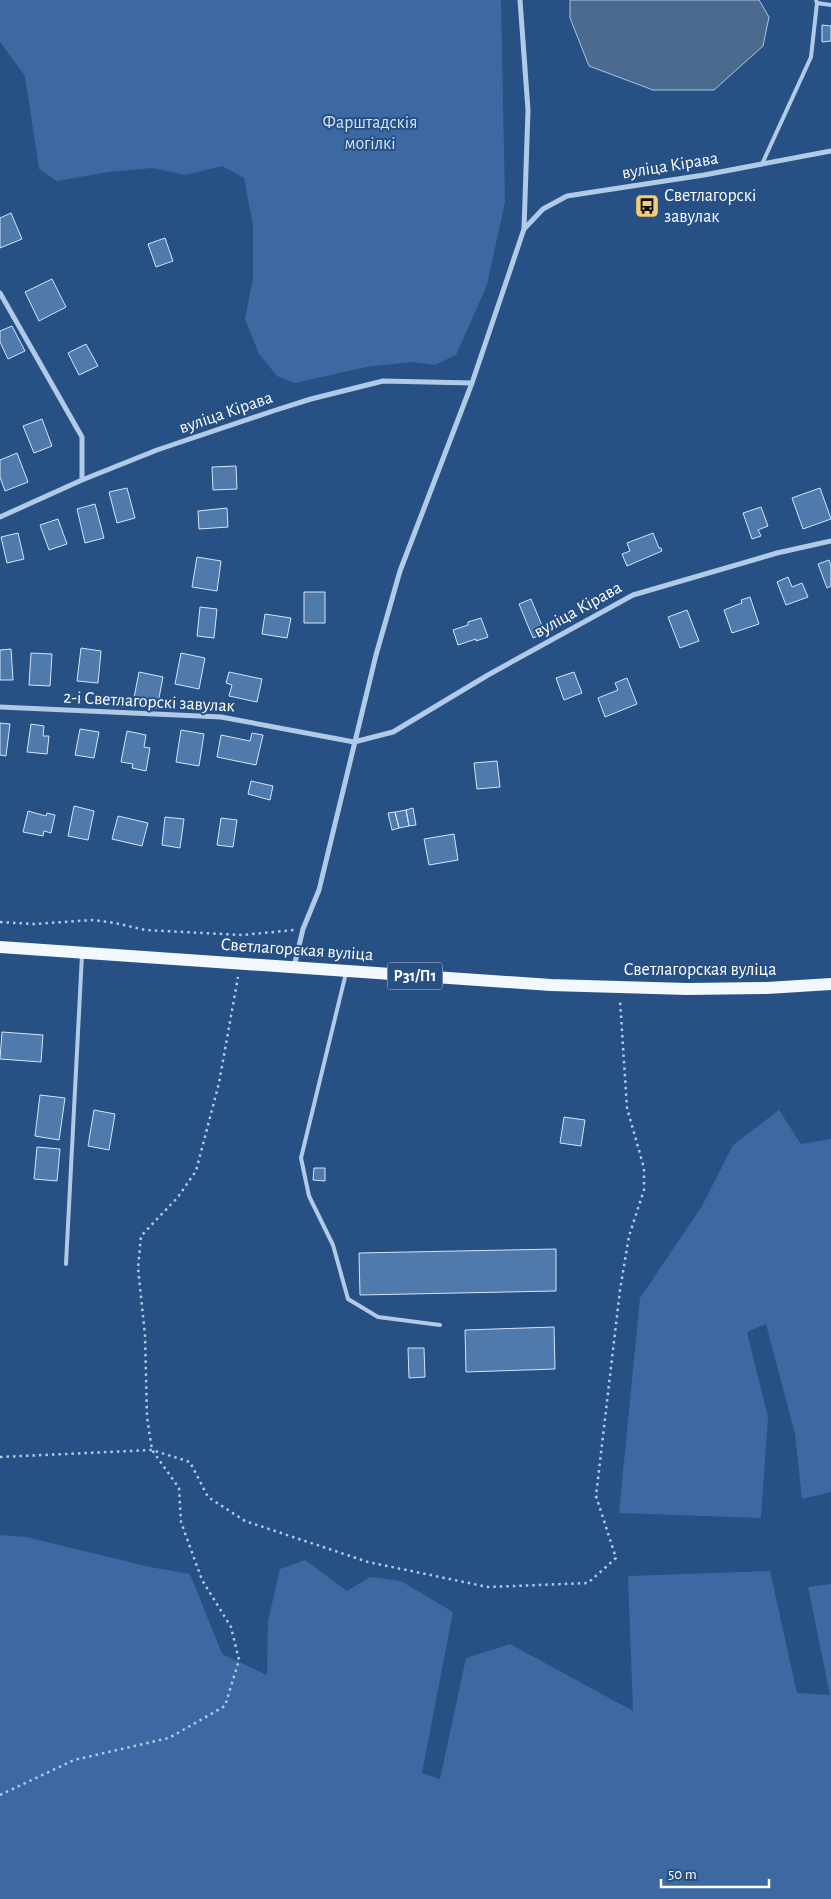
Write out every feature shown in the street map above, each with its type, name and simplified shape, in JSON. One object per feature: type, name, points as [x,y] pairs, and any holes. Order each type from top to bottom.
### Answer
[{"type":"main road","name":"Светлагорская вуліца","points":[[0,947],[551,985],[705,989],[831,984]]},
{"type":"street","points":[[294,968],[303,929],[319,890],[376,655],[400,571],[472,383],[524,229],[528,110],[520,0]]},
{"type":"street","name":"вуліца Кірава","points":[[524,229],[543,210],[567,196],[762,164],[831,150]]},
{"type":"street","points":[[0,293],[82,437],[82,480]]},
{"type":"street","name":"вуліца Кірава","points":[[0,517],[82,480],[157,450],[311,399],[383,381],[472,383]]},
{"type":"street","name":"вуліца Кірава","points":[[354,742],[393,732],[488,675],[633,595],[777,553],[831,541]]},
{"type":"street","name":"2-і Светлагорскі завулак","points":[[0,707],[221,717],[354,742]]},
{"type":"lane","points":[[762,164],[811,57],[816,1],[831,5]]},
{"type":"lane","points":[[66,1264],[82,953]]},
{"type":"lane","points":[[346,971],[301,1158],[309,1196],[333,1245],[348,1299],[378,1317],[440,1325]]},
{"type":"path","points":[[0,922],[34,924],[93,920],[145,930],[242,935],[303,929]]},
{"type":"path","points":[[0,1795],[74,1760],[169,1738],[225,1706],[239,1660],[231,1627],[202,1580],[182,1522],[179,1488],[152,1450],[147,1416],[145,1335],[138,1268],[140,1236],[178,1198],[196,1170],[219,1083],[241,965]]},
{"type":"path","points":[[0,1457],[152,1450],[190,1462],[208,1497],[245,1521],[368,1562],[488,1587],[588,1583],[616,1558],[596,1496],[628,1236],[644,1190],[644,1168],[627,1108],[620,988]]},
{"type":"green space","name":"Фарштадскія могілкі","points":[[0,0],[501,0],[505,202],[487,285],[456,355],[435,365],[412,362],[366,367],[295,383],[277,376],[259,354],[245,319],[253,278],[253,226],[244,178],[222,166],[186,175],[152,168],[109,172],[57,181],[39,169],[25,76],[0,42]]},
{"type":"green space","points":[[779,1110],[801,1144],[831,1139],[831,1492],[802,1499],[795,1434],[766,1324],[747,1332],[768,1417],[761,1518],[619,1513],[640,1298],[702,1206],[733,1145]]},
{"type":"green space","points":[[0,1535],[26,1537],[150,1567],[190,1574],[222,1654],[267,1675],[268,1621],[280,1569],[305,1560],[347,1591],[370,1577],[401,1581],[453,1612],[422,1773],[440,1779],[466,1658],[510,1644],[633,1711],[628,1576],[770,1571],[797,1693],[830,1695],[808,1587],[831,1584],[831,1899],[0,1899]]},
{"type":"shaded area","points":[[570,0],[759,0],[769,17],[763,46],[714,90],[653,90],[589,66],[570,18]]},
{"type":"building","points":[[822,25],[831,26],[831,41],[822,42]]},
{"type":"building","points":[[11,213],[22,239],[0,248],[0,218]]},
{"type":"building","points":[[165,238],[173,261],[156,267],[148,244]]},
{"type":"building","points":[[52,279],[66,307],[39,321],[25,292]]},
{"type":"building","points":[[12,326],[25,351],[8,359],[0,342],[0,331]]},
{"type":"building","points":[[86,344],[98,366],[79,375],[68,353]]},
{"type":"building","points":[[42,419],[52,446],[34,453],[23,426]]},
{"type":"building","points":[[17,453],[28,482],[5,491],[0,477],[0,460]]},
{"type":"building","points":[[236,466],[237,489],[213,490],[212,467]]},
{"type":"building","points":[[127,488],[135,518],[117,523],[109,492]]},
{"type":"building","points":[[820,488],[831,519],[803,529],[792,498]]},
{"type":"building","points":[[95,504],[104,538],[85,543],[77,509]]},
{"type":"building","points":[[761,507],[768,526],[758,530],[761,536],[752,539],[743,513]]},
{"type":"building","points":[[227,508],[228,527],[199,529],[198,511]]},
{"type":"building","points":[[58,519],[67,544],[49,550],[40,525]]},
{"type":"building","points":[[18,533],[24,559],[7,563],[1,537]]},
{"type":"building","points":[[653,533],[662,551],[627,566],[622,554],[630,551],[627,543]]},
{"type":"building","points":[[197,557],[221,561],[217,591],[192,587]]},
{"type":"building","points":[[829,560],[831,566],[831,586],[827,588],[818,564]]},
{"type":"building","points":[[788,577],[792,587],[802,583],[808,597],[786,605],[777,582]]},
{"type":"building","points":[[304,592],[325,592],[325,623],[304,623]]},
{"type":"building","points":[[750,597],[759,624],[732,633],[724,610],[742,603],[741,600]]},
{"type":"building","points":[[531,599],[545,633],[533,638],[519,604]]},
{"type":"building","points":[[200,607],[217,609],[214,638],[197,636]]},
{"type":"building","points":[[687,610],[699,641],[680,648],[668,617]]},
{"type":"building","points":[[265,614],[291,618],[287,638],[262,634]]},
{"type":"building","points":[[481,618],[488,637],[458,645],[453,630]]},
{"type":"building","points":[[81,648],[101,651],[98,683],[77,681]]},
{"type":"building","points":[[11,649],[13,680],[0,680],[0,650]]},
{"type":"building","points":[[31,653],[52,654],[50,686],[29,685]]},
{"type":"building","points":[[181,653],[205,658],[199,689],[175,684]]},
{"type":"building","points":[[139,672],[163,677],[157,708],[133,703]]},
{"type":"building","points":[[229,672],[262,679],[257,702],[229,696],[232,685],[226,683]]},
{"type":"building","points":[[574,672],[582,693],[564,700],[556,678]]},
{"type":"building","points":[[627,678],[637,704],[605,717],[598,698],[618,690],[615,683]]},
{"type":"building","points":[[0,723],[10,724],[6,756],[0,755]]},
{"type":"building","points":[[31,724],[44,726],[43,736],[49,736],[47,754],[27,752]]},
{"type":"building","points":[[80,729],[99,732],[94,758],[75,755]]},
{"type":"building","points":[[181,730],[204,734],[199,766],[176,762]]},
{"type":"building","points":[[127,731],[146,735],[144,747],[150,748],[146,771],[132,768],[133,764],[121,762]]},
{"type":"building","points":[[252,733],[263,735],[256,765],[217,757],[221,735],[250,741]]},
{"type":"building","points":[[497,761],[500,787],[477,789],[474,763]]},
{"type":"building","points":[[251,781],[273,786],[270,800],[248,794]]},
{"type":"building","points":[[74,806],[94,811],[88,840],[68,836]]},
{"type":"building","points":[[413,808],[416,825],[409,826],[406,810]]},
{"type":"building","points":[[406,810],[409,826],[399,828],[395,812]]},
{"type":"building","points":[[28,811],[46,816],[47,813],[55,815],[51,833],[44,831],[43,836],[23,832]]},
{"type":"building","points":[[395,812],[399,828],[392,830],[388,813]]},
{"type":"building","points":[[118,816],[148,823],[142,846],[112,839]]},
{"type":"building","points":[[165,817],[184,819],[180,848],[162,845]]},
{"type":"building","points":[[221,818],[237,820],[233,847],[217,845]]},
{"type":"building","points":[[454,834],[458,860],[429,865],[424,839]]},
{"type":"building","points":[[2,1032],[43,1035],[41,1062],[0,1059]]},
{"type":"building","points":[[40,1095],[65,1098],[59,1140],[35,1136]]},
{"type":"building","points":[[94,1110],[115,1114],[109,1150],[88,1146]]},
{"type":"building","points":[[564,1117],[585,1120],[581,1146],[560,1143]]},
{"type":"building","points":[[37,1147],[60,1149],[57,1181],[34,1179]]},
{"type":"building","points":[[314,1168],[325,1168],[325,1181],[313,1180]]},
{"type":"building","points":[[556,1249],[556,1291],[360,1295],[359,1253]]},
{"type":"building","points":[[554,1327],[555,1369],[466,1372],[465,1330]]},
{"type":"building","points":[[408,1348],[424,1348],[425,1377],[409,1378]]},
{"type":"place","name":"Светлагорскі завулак","points":[[647,206]]}]
